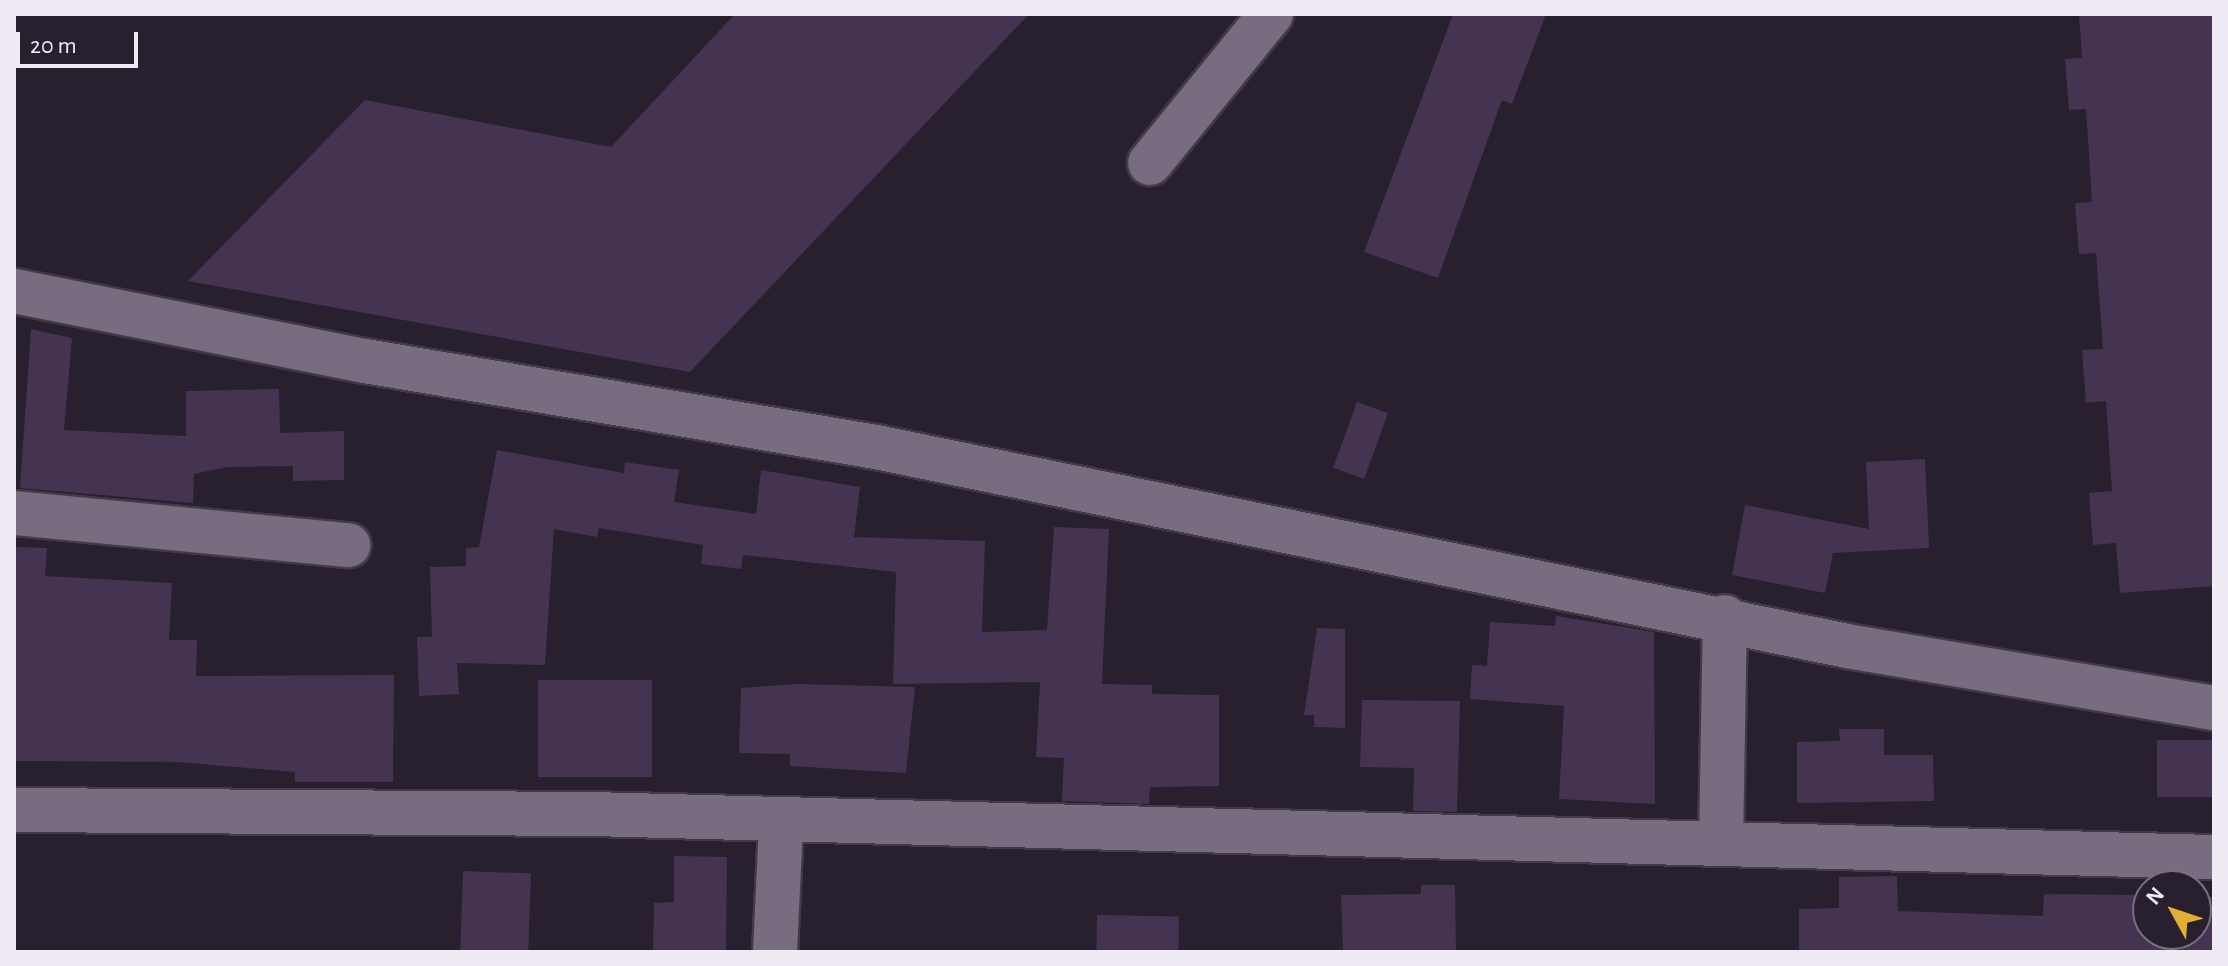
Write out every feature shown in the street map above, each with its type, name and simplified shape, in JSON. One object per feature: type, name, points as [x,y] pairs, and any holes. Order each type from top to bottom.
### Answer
[{"type":"street","points":[[1150,163],[1271,14]]},
{"type":"street","points":[[14,291],[365,361],[876,447],[1725,617],[1847,646],[2214,708]]},
{"type":"street","points":[[14,513],[348,545]]},
{"type":"street","points":[[1721,843],[1725,617]]},
{"type":"street","points":[[14,810],[592,814],[781,823],[2214,857]]},
{"type":"street","points":[[775,952],[781,823]]},
{"type":"building","points":[[735,14],[1029,14],[690,372],[188,281],[365,100],[611,147]]},
{"type":"building","points":[[1453,14],[1546,14],[1512,104],[1502,100],[1438,278],[1364,252]]},
{"type":"building","points":[[2079,14],[2214,14],[2214,586],[2120,593],[2116,543],[2093,545],[2089,493],[2112,491],[2106,401],[2086,403],[2082,350],[2103,349],[2096,253],[2079,254],[2075,203],[2092,202],[2086,109],[2069,110],[2065,59],[2082,58]]},
{"type":"building","points":[[31,329],[72,338],[64,430],[186,436],[186,391],[279,389],[280,433],[344,431],[344,480],[293,481],[293,466],[227,467],[194,474],[193,503],[20,488]]},
{"type":"building","points":[[1357,402],[1388,413],[1364,479],[1333,468]]},
{"type":"building","points":[[497,450],[624,473],[625,462],[679,470],[674,502],[756,514],[761,470],[860,487],[854,537],[985,541],[982,632],[1047,630],[1054,527],[1109,529],[1102,684],[1152,685],[1152,694],[1219,695],[1219,786],[1150,787],[1149,804],[1062,801],[1064,758],[1036,757],[1040,682],[893,684],[896,572],[743,555],[741,569],[701,564],[703,545],[599,528],[597,537],[554,529],[545,665],[457,663],[459,694],[419,696],[417,637],[432,637],[430,567],[466,566],[466,548],[479,547]]},
{"type":"building","points":[[1925,459],[1929,548],[1833,553],[1825,593],[1732,575],[1745,505],[1869,529],[1866,462]]},
{"type":"building","points":[[14,547],[47,548],[45,576],[172,583],[169,640],[197,640],[196,676],[394,675],[393,782],[295,782],[295,772],[178,762],[14,761]]},
{"type":"building","points":[[1556,616],[1654,632],[1655,804],[1559,799],[1564,706],[1470,699],[1472,665],[1487,666],[1490,622],[1555,626]]},
{"type":"building","points":[[1317,628],[1345,629],[1345,728],[1314,727],[1314,715],[1304,715]]},
{"type":"building","points":[[538,680],[652,680],[652,777],[538,777]]},
{"type":"building","points":[[797,684],[915,687],[906,773],[790,766],[790,754],[739,753],[741,688]]},
{"type":"building","points":[[1362,700],[1460,701],[1457,812],[1413,811],[1414,768],[1360,767]]},
{"type":"building","points":[[1839,729],[1884,729],[1884,755],[1933,755],[1934,801],[1797,803],[1797,742],[1840,741]]},
{"type":"building","points":[[2157,740],[2214,740],[2214,797],[2157,797]]},
{"type":"building","points":[[674,856],[727,857],[726,952],[653,952],[654,903],[674,902]]},
{"type":"building","points":[[463,871],[531,873],[528,952],[460,952]]},
{"type":"building","points":[[1897,876],[1898,911],[2043,916],[2044,894],[2132,895],[2132,950],[2212,950],[2214,897],[2214,952],[1799,952],[1799,909],[1839,908],[1839,877]]},
{"type":"building","points":[[1421,885],[1455,885],[1456,952],[1343,952],[1341,895],[1421,894]]},
{"type":"building","points":[[1097,915],[1179,916],[1178,952],[1096,952]]}]
